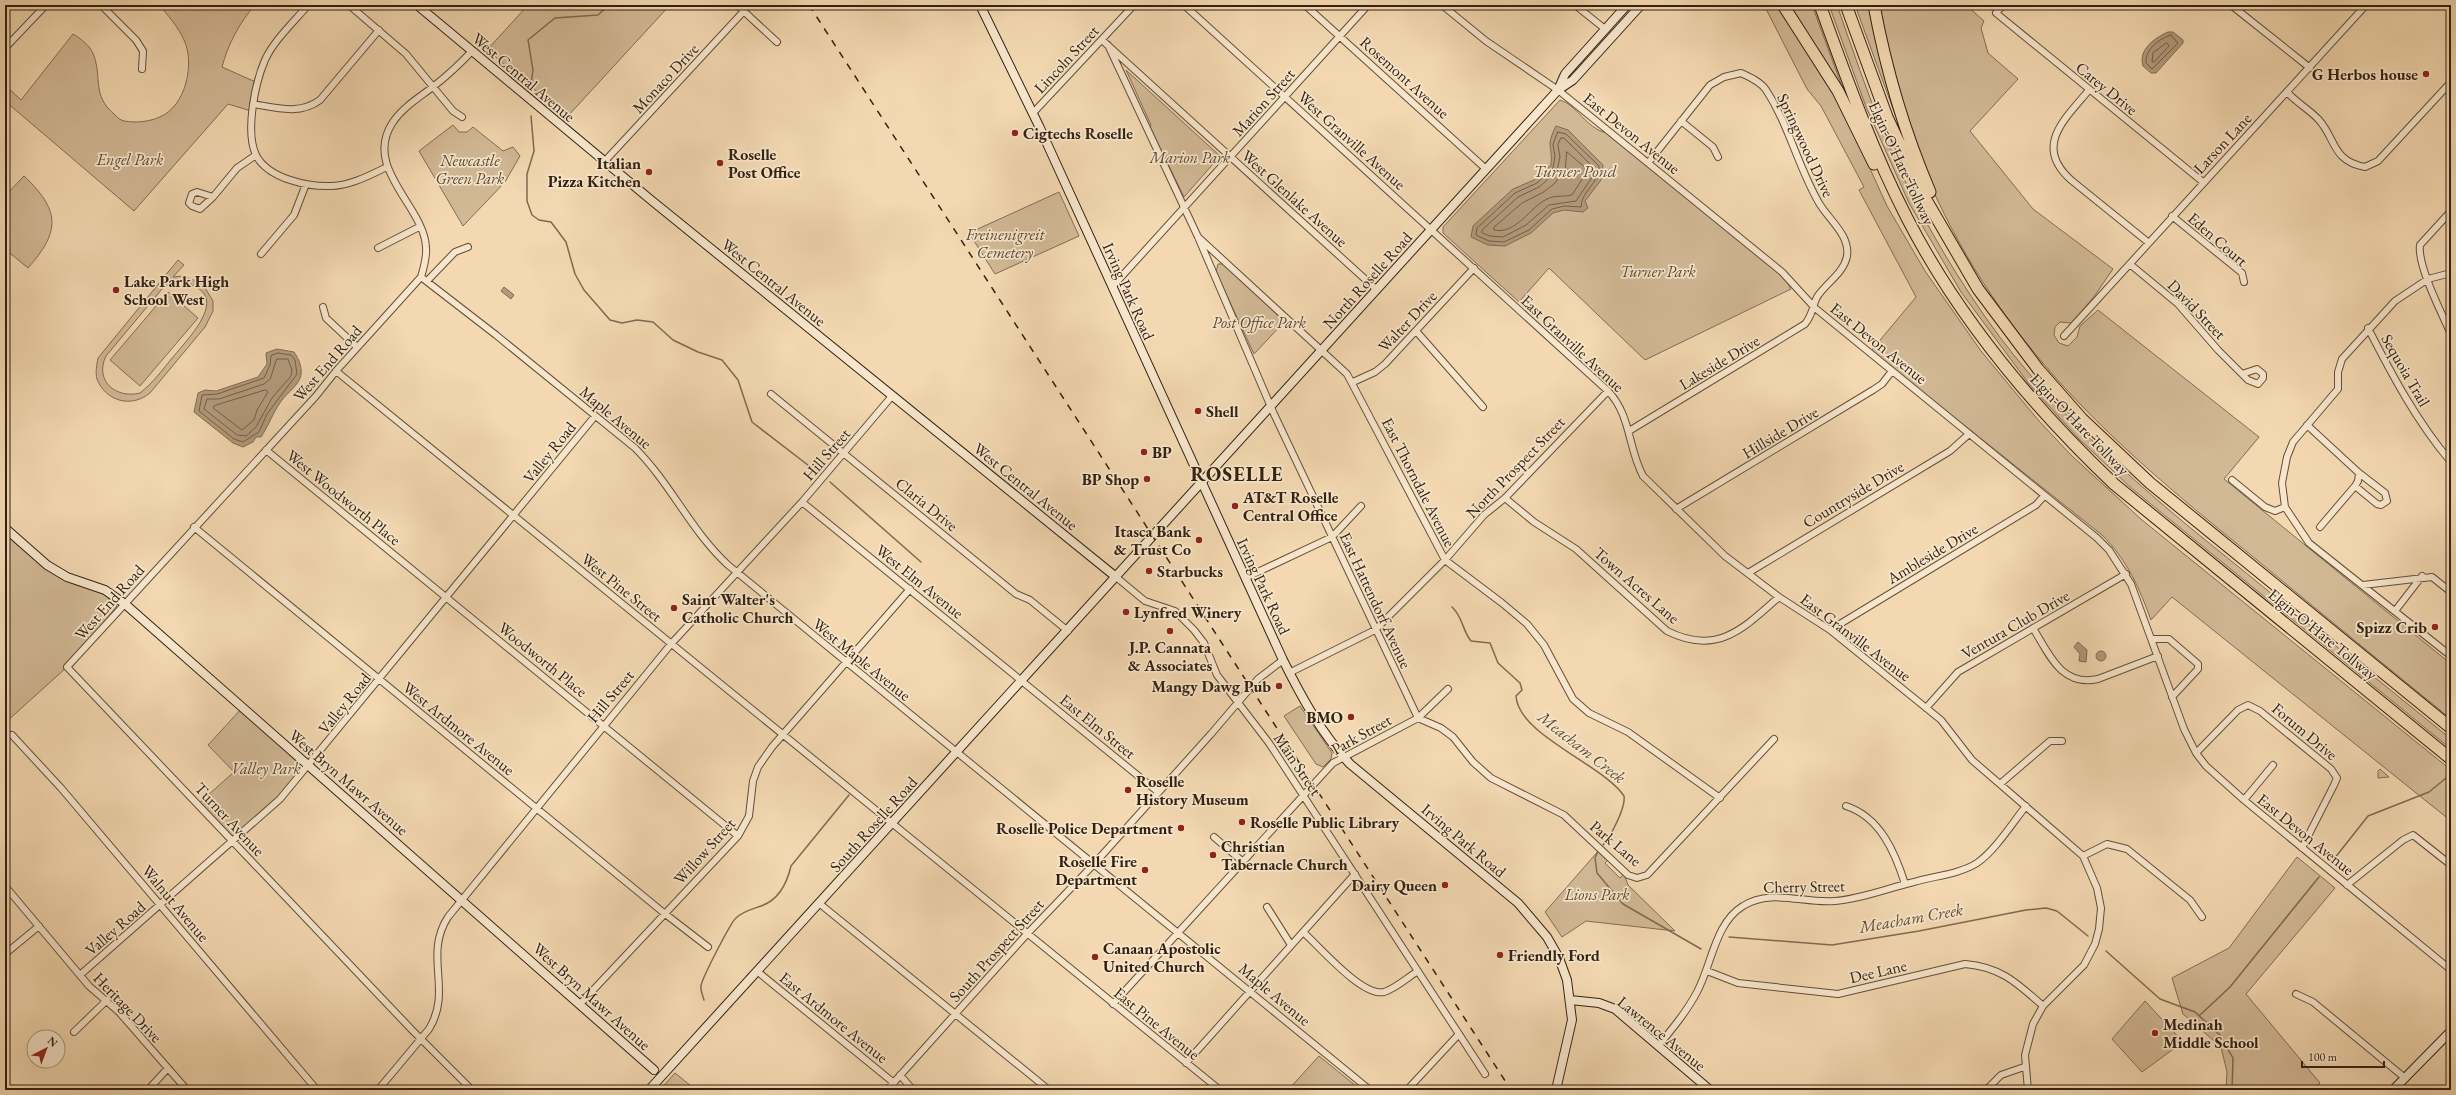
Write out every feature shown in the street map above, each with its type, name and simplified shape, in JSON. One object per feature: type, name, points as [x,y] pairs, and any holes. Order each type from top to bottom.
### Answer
[{"type":"highway","points":[[1783,5],[1846,105],[1893,202],[1908,218]]},
{"type":"highway","name":"Elgin-O'Hare Tollway","points":[[1820,5],[1875,149],[1908,218],[1952,293],[1985,341],[2028,396],[2081,452],[2151,515],[2451,759]]},
{"type":"highway","name":"Elgin-O'Hare Tollway","points":[[1846,5],[1890,123],[1940,227],[1978,289],[2017,344],[2060,394],[2107,444],[2150,483],[2451,728]]},
{"type":"highway","points":[[1874,5],[1882,49],[1899,113],[1933,201],[1940,227]]},
{"type":"main road","name":"West Central Avenue","points":[[418,5],[604,162],[1116,577]]},
{"type":"main road","name":"Irving Park Road","points":[[980,5],[1033,113],[1201,484],[1289,673],[1315,720],[1343,756],[1531,915],[1547,937],[1559,958],[1570,1000],[1570,1030],[1556,1090]]},
{"type":"main road","name":"North Roselle Road","points":[[1558,90],[1565,74],[1627,5]]},
{"type":"main road","name":"North Roselle Road","points":[[1116,577],[1558,90],[1573,80],[1641,5]]},
{"type":"main road","name":"West Bryn Mawr Avenue","points":[[5,528],[47,565],[67,577],[105,590],[125,604],[654,1070]]},
{"type":"main road","name":"South Roselle Road","points":[[649,1090],[820,904],[1116,577]]},
{"type":"main road","name":"Lawrence Avenue","points":[[1570,1000],[1599,1003],[1615,1009],[1710,1090]]},
{"type":"main road","points":[[2394,1090],[2451,1031]]},
{"type":"street","points":[[5,48],[46,5]]},
{"type":"street","points":[[101,5],[136,40],[143,51],[142,69]]},
{"type":"street","points":[[308,5],[267,56],[260,75],[250,119],[256,155],[275,173],[306,184],[333,186],[360,179],[387,167]]},
{"type":"street","points":[[349,5],[411,58],[453,111],[462,117]]},
{"type":"street","points":[[737,5],[777,42]]},
{"type":"street","name":"Lincoln Street","points":[[1033,113],[1134,5]]},
{"type":"street","name":"West Granville Avenue","points":[[1184,5],[1432,229]]},
{"type":"street","name":"Rosemont Avenue","points":[[1305,5],[1486,169]]},
{"type":"street","name":"Marion Street","points":[[1112,287],[1368,5]]},
{"type":"street","name":"East Devon Avenue","points":[[1442,5],[1486,41],[1558,90],[1782,272],[1815,308],[2097,538],[2126,574],[2152,639],[2172,697],[2196,753],[2219,779],[2451,970]]},
{"type":"street","points":[[1575,5],[1605,29]]},
{"type":"street","name":"Carey Drive","points":[[2003,5],[1996,13],[2204,182]]},
{"type":"street","points":[[2231,5],[2310,68]]},
{"type":"street","name":"Larson Lane","points":[[2064,336],[2097,299],[2131,265],[2172,216],[2288,93],[2366,5]]},
{"type":"street","name":"Monaco Drive","points":[[604,162],[744,12]]},
{"type":"street","points":[[253,104],[301,110],[312,106],[320,100],[379,30]]},
{"type":"street","name":"West Glenlake Avenue","points":[[1102,40],[1377,290]]},
{"type":"street","name":"East Hattendorf Avenue","points":[[1108,45],[1198,237],[1271,406],[1375,630],[1418,718]]},
{"type":"street","points":[[468,247],[455,252],[428,280],[421,277],[426,247],[419,227],[387,167],[384,145],[389,127],[402,111],[434,86],[472,51]]},
{"type":"street","name":"Springwood Drive","points":[[1648,163],[1710,85],[1724,77],[1741,73],[1765,88],[1779,114],[1805,176],[1822,209],[1846,242],[1847,256],[1845,264],[1818,296],[1815,308]]},
{"type":"street","points":[[2288,93],[2323,124],[2337,151],[2349,161],[2365,167],[2378,161],[2451,82]]},
{"type":"street","points":[[2089,90],[2057,132],[2053,148],[2055,161],[2061,171],[2071,180],[2150,243]]},
{"type":"street","points":[[1681,121],[1713,147],[1718,157]]},
{"type":"street","points":[[213,197],[237,168],[256,155]]},
{"type":"street","points":[[261,254],[294,215],[306,184]]},
{"type":"street","points":[[2451,211],[2420,245],[2419,251],[2428,279],[2451,334]]},
{"type":"street","name":"Eden Court","points":[[2172,216],[2242,273],[2244,282]]},
{"type":"street","points":[[378,248],[419,227]]},
{"type":"street","name":"East Granville Avenue","points":[[1432,229],[1608,391],[1621,407],[1629,431],[1636,461],[1643,476],[1676,510],[1725,556],[1779,597],[1830,630],[1926,708],[1951,731],[1972,760],[2083,856],[2094,878],[2101,908],[2096,942],[2084,965],[2044,1006],[2028,1040],[2024,1068],[2028,1090]]},
{"type":"street","name":"East Thorndale Avenue","points":[[1198,237],[1322,350],[1353,382],[1445,560],[1502,603],[1526,624],[1544,645],[1568,693],[1578,705],[1628,732],[1720,798]]},
{"type":"street","name":"David Street","points":[[2131,265],[2178,304],[2218,350],[2242,374]]},
{"type":"street","name":"Walter Drive","points":[[1353,382],[1380,368],[1474,268]]},
{"type":"street","points":[[2451,273],[2428,279],[2395,301],[2368,328],[2342,359],[2338,368],[2339,386],[2337,392],[2307,425],[2294,442],[2287,457],[2282,483],[2285,507],[2309,543],[2451,656]]},
{"type":"street","name":"West End Road","points":[[67,667],[316,396],[357,347],[421,277]]},
{"type":"street","name":"Maple Avenue","points":[[428,280],[596,416],[653,466],[687,516]]},
{"type":"street","points":[[323,307],[326,318],[357,347]]},
{"type":"street","name":"Lakeside Drive","points":[[1629,431],[1797,330],[1807,321],[1815,308]]},
{"type":"street","name":"Sequoia Trail","points":[[2368,328],[2392,374],[2429,434],[2451,462]]},
{"type":"street","points":[[1416,330],[1482,407]]},
{"type":"street","name":"West Pine Street","points":[[336,371],[892,824]]},
{"type":"street","name":"Hillside Drive","points":[[1676,510],[1873,390],[1882,384],[1892,371]]},
{"type":"street","name":"North Prospect Street","points":[[1289,673],[1375,630],[1445,560],[1457,544],[1484,515],[1505,498],[1608,391]]},
{"type":"street","name":"Claria Drive","points":[[772,394],[1016,594],[1030,600],[1068,631]]},
{"type":"street","name":"Hill Street","points":[[378,1090],[432,1025],[439,1003],[440,986],[436,959],[439,936],[445,923],[462,900],[603,725],[671,644],[802,502],[892,396]]},
{"type":"street","name":"Valley Road","points":[[80,975],[280,800],[310,766],[446,597],[596,416]]},
{"type":"street","points":[[2307,425],[2359,472],[2385,493],[2387,501],[2381,505],[2377,504],[2355,486]]},
{"type":"street","name":"Countryside Drive","points":[[1748,573],[1950,451],[1969,434]]},
{"type":"street","name":"West Woodworth Place","points":[[266,450],[405,564]]},
{"type":"street","points":[[2320,527],[2355,486],[2358,481],[2359,472]]},
{"type":"street","points":[[2232,480],[2265,507],[2275,510],[2285,507]]},
{"type":"street","name":"Ambleside Drive","points":[[1830,630],[2036,505],[2044,496]]},
{"type":"street","name":"Town Acres Lane","points":[[1505,498],[1534,522],[1576,549],[1667,631],[1680,637],[1709,642],[1725,638],[1746,626],[1779,597]]},
{"type":"street","name":"West Elm Avenue","points":[[802,502],[1022,681]]},
{"type":"street","points":[[1245,578],[1332,537],[1361,506]]},
{"type":"street","name":"West Maple Avenue","points":[[687,516],[711,549],[736,572],[956,753]]},
{"type":"street","name":"West Ardmore Avenue","points":[[194,528],[664,913],[708,947]]},
{"type":"street","name":"Woodworth Place","points":[[405,564],[738,836]]},
{"type":"street","name":"Ventura Club Drive","points":[[1926,708],[1958,672],[2126,574]]},
{"type":"street","points":[[2363,585],[2422,576],[2432,577],[2451,592]]},
{"type":"street","points":[[2395,611],[2422,576]]},
{"type":"street","name":"Main Street","points":[[1116,577],[1145,601],[1175,611],[1185,619],[1204,644],[1217,675],[1269,743],[1485,1074]]},
{"type":"street","name":"Willow Street","points":[[580,1004],[738,836],[749,816],[753,781],[758,767],[782,735],[845,661],[910,590]]},
{"type":"street","points":[[2033,628],[2059,670],[2077,680],[2098,679],[2158,656]]},
{"type":"street","points":[[2152,639],[2169,639],[2198,664],[2198,668],[2172,697]]},
{"type":"street","name":"South Prospect Street","points":[[887,1090],[1027,934],[1094,864],[1253,685],[1283,660]]},
{"type":"street","name":"Turner Avenue","points":[[67,667],[374,990],[472,1090]]},
{"type":"street","name":"East Elm Street","points":[[1022,681],[1158,792]]},
{"type":"street","name":"Park Street","points":[[1113,1004],[1302,795],[1333,763],[1343,756],[1418,718],[1448,689]]},
{"type":"street","name":"Forum Drive","points":[[2196,753],[2238,710],[2248,705],[2260,711],[2331,769],[2337,778],[2302,848]]},
{"type":"street","name":"Park Lane","points":[[1418,718],[1441,728],[1453,737],[1473,762],[1491,778],[1564,815],[1628,875],[1637,878],[1647,875],[1774,738]]},
{"type":"street","name":"Walnut Avenue","points":[[12,735],[39,763],[317,1090]]},
{"type":"street","points":[[2000,784],[2050,741],[2062,741]]},
{"type":"street","name":"Maple Avenue","points":[[956,753],[1178,932],[1370,1090]]},
{"type":"street","points":[[2244,800],[2273,765]]},
{"type":"street","points":[[1846,806],[1863,814],[1880,830],[1893,852],[1905,884]]},
{"type":"street","name":"Cherry Street","points":[[1658,1045],[1690,1004],[1707,972],[1721,928],[1730,916],[1749,903],[1774,896],[1834,901],[1963,869],[1978,862],[2026,806]]},
{"type":"street","name":"East Pine Avenue","points":[[892,824],[1220,1090]]},
{"type":"street","points":[[2347,885],[2403,840],[2413,835],[2451,865]]},
{"type":"street","points":[[1214,837],[1242,861]]},
{"type":"street","points":[[2083,856],[2107,844],[2127,849],[2190,900],[2202,917]]},
{"type":"street","points":[[1186,1063],[1355,874]]},
{"type":"street","name":"Heritage Drive","points":[[5,886],[80,975],[119,1012],[187,1090]]},
{"type":"street","points":[[820,904],[1049,1090]]},
{"type":"street","points":[[1267,907],[1291,945]]},
{"type":"street","points":[[5,954],[39,926]]},
{"type":"street","points":[[1303,932],[1318,945],[1327,956],[1372,991],[1386,991],[1418,971]]},
{"type":"street","name":"Dee Lane","points":[[1707,972],[1738,983],[1838,994],[1865,989],[1965,964],[1980,966],[2004,974],[2044,1006]]},
{"type":"street","name":"East Ardmore Avenue","points":[[758,972],[894,1083]]},
{"type":"street","points":[[2296,994],[2313,1002],[2405,1078]]},
{"type":"street","points":[[74,1032],[107,1000]]},
{"type":"street","points":[[1407,1090],[1459,1034]]},
{"type":"street","points":[[416,1045],[433,1050]]},
{"type":"street","points":[[148,1090],[168,1068]]},
{"type":"street","points":[[1986,1090],[2001,1075],[2024,1068]]},
{"type":"street","name":"West Bryn Mawr Avenue","points":[[654,1070],[661,1077]]},
{"type":"street","points":[[900,1075],[913,1090]]},
{"type":"green space","name":"Engel Park","points":[[159,5],[255,5],[235,34],[222,67],[258,83],[251,111],[228,104],[134,211],[5,101],[5,85],[21,100],[73,34],[85,43],[93,52],[100,93],[107,107],[116,116],[123,121],[133,122],[142,122],[160,117],[176,104],[182,94],[186,83],[189,60],[182,35],[173,21]]},
{"type":"green space","points":[[528,5],[670,5],[567,117],[487,50]]},
{"type":"green space","points":[[1764,5],[1777,5],[1842,107],[1887,206],[1925,271],[1981,351],[2039,421],[2072,456],[2142,520],[2451,770],[2451,821],[2172,597],[2151,620],[2142,596],[2131,574],[2119,554],[2102,535],[1871,351],[1916,297],[1859,190],[1864,187],[1821,106],[1807,89]]},
{"type":"green space","points":[[1790,5],[1812,5],[1844,92]]},
{"type":"green space","points":[[1829,5],[1837,5],[1884,134],[1894,158],[1930,229],[1943,252],[1986,318],[2043,390],[2074,423],[2140,485],[2451,739],[2451,749],[2130,487],[2078,438],[2029,384],[1961,292],[1909,203],[1866,107]]},
{"type":"green space","points":[[1855,5],[1870,5],[1881,63],[1896,117]]},
{"type":"green space","points":[[1878,5],[1966,5],[1984,21],[1981,28],[1988,53],[2018,79],[1970,131],[2033,209],[2113,269],[2093,298],[2071,323],[2060,322],[2055,327],[2054,335],[2059,343],[2068,346],[2077,337],[2080,326],[2098,310],[2259,437],[2224,479],[2451,664],[2451,719],[2161,480],[2075,399],[2036,355],[2000,307],[1967,256],[1926,176],[1902,104]]},
{"type":"green space","name":"Marion Park","points":[[1126,70],[1220,156],[1184,197],[1150,127],[1151,125]]},
{"type":"green space","name":"Turner Park","points":[[1560,100],[1566,102],[1593,126],[1606,133],[1768,264],[1786,280],[1791,289],[1645,360],[1549,268],[1519,302],[1443,233],[1443,227]]},
{"type":"green space","name":"Newcastle Green Park","points":[[453,125],[459,132],[467,132],[473,127],[503,151],[513,147],[520,156],[505,182],[463,226],[419,151]]},
{"type":"green space","points":[[24,176],[36,188],[44,200],[50,210],[52,221],[51,232],[46,243],[39,255],[28,268],[5,249],[5,196]]},
{"type":"green space","name":"Freinenigreit Cemetery","points":[[1059,192],[1079,236],[995,274],[969,233]]},
{"type":"green space","points":[[178,260],[184,265],[173,277],[182,276],[202,283],[213,301],[213,311],[205,327],[150,393],[143,398],[128,401],[120,400],[107,393],[101,387],[96,377],[98,358]],"holes":[[[179,282],[196,287],[204,294],[207,304],[198,326],[190,337],[158,376],[140,393],[131,394],[116,391],[105,380],[103,365],[106,356],[162,289],[168,285]]]},
{"type":"green space","name":"Post Office Park","points":[[1218,264],[1223,264],[1285,321],[1254,354],[1216,272]]},
{"type":"green space","points":[[168,292],[198,318],[140,386],[110,360]]},
{"type":"green space","points":[[5,528],[47,565],[92,584],[117,606],[67,667],[5,723]]},
{"type":"green space","points":[[1300,706],[1332,753],[1331,759],[1323,767],[1316,764],[1284,716]]},
{"type":"green space","name":"Valley Park","points":[[243,707],[310,766],[233,841],[198,804],[234,772],[208,745]]},
{"type":"green space","points":[[2380,769],[2389,777],[2378,778],[2378,771]]},
{"type":"green space","name":"Lions Park","points":[[1600,849],[1610,858],[1605,863],[1620,878],[1624,874],[1628,885],[1675,931],[1586,921],[1562,937],[1545,912]]},
{"type":"green space","points":[[2297,857],[2335,888],[2246,994],[2320,1083],[2313,1090],[2226,1090],[2227,1072],[2221,1047],[2183,1014],[2172,978],[2229,948]]},
{"type":"green space","points":[[2145,1001],[2183,1042],[2142,1072],[2112,1039]]},
{"type":"green space","points":[[1319,1056],[1361,1090],[1288,1090]]},
{"type":"green space","points":[[675,1073],[696,1090],[660,1090]]},
{"type":"water","points":[[2168,32],[2173,32],[2183,40],[2183,43],[2156,73],[2151,73],[2143,66],[2142,60],[2145,49],[2158,37]]},
{"type":"water","name":"Turner Pond","points":[[1556,126],[1568,130],[1603,165],[1601,180],[1585,201],[1588,208],[1583,212],[1564,210],[1553,213],[1531,233],[1505,246],[1488,245],[1471,237],[1473,226],[1513,189],[1534,180],[1551,165],[1550,143]]},
{"type":"water","points":[[504,287],[514,295],[511,299],[501,291]]},
{"type":"water","points":[[277,349],[294,352],[300,363],[301,375],[296,385],[284,397],[261,437],[256,437],[253,442],[243,447],[233,443],[194,412],[198,393],[205,390],[216,391],[258,377],[267,364],[266,353]]},
{"type":"water","points":[[2078,642],[2087,650],[2086,662],[2079,661],[2080,654],[2074,647]]},
{"type":"water","points":[[2101,651],[2106,656],[2101,661],[2096,656]]},
{"type":"waterway","points":[[531,84],[533,70],[528,40],[555,18],[598,15],[609,5]]},
{"type":"waterway","points":[[531,116],[534,151],[527,174],[527,201],[532,215],[539,220],[551,222],[566,242],[575,274],[584,290],[610,320],[622,323],[637,320],[653,322],[673,340],[698,352],[722,360],[738,380],[752,422],[817,472]]},
{"type":"waterway","points":[[830,482],[921,562]]},
{"type":"waterway","name":"Meacham Creek","points":[[1452,607],[1456,611],[1471,641],[1490,643],[1498,663],[1520,683],[1522,690],[1516,696],[1520,710],[1531,724],[1546,737],[1614,784],[1624,796],[1623,807],[1610,835],[1603,845]]},
{"type":"waterway","points":[[2334,859],[2368,816],[2429,792],[2451,774]]},
{"type":"waterway","points":[[704,1000],[701,986],[717,950],[733,922],[736,918],[748,910],[773,900],[784,885],[791,866],[849,795]]},
{"type":"waterway","name":"Meacham Creek","points":[[1598,851],[1595,858],[1597,873],[1623,904],[1701,949]]},
{"type":"waterway","points":[[2199,1016],[2230,987],[2319,877]]},
{"type":"waterway","name":"Meacham Creek","points":[[1729,937],[1832,945],[1919,931],[2026,910],[2046,908],[2057,911],[2088,936]]},
{"type":"waterway","points":[[2106,951],[2160,999],[2195,1012],[2220,1035],[2233,1058],[2232,1090]]},
{"type":"railway","points":[[809,5],[1511,1090]]},
{"type":"place","name":"G Herbos house","points":[[2426,74]]},
{"type":"place","name":"Cigtechs Roselle","points":[[1015,133]]},
{"type":"place","name":"Roselle Post Office","points":[[720,163]]},
{"type":"place","name":"Italian Pizza Kitchen","points":[[649,172]]},
{"type":"place","name":"Lake Park High School West","points":[[116,290]]},
{"type":"place","name":"Shell","points":[[1198,411]]},
{"type":"place","name":"BP","points":[[1144,452]]},
{"type":"place","name":"BP Shop","points":[[1147,479]]},
{"type":"place","name":"AT&T Roselle Central Office","points":[[1235,506]]},
{"type":"place","name":"Itasca Bank & Trust Co","points":[[1199,540]]},
{"type":"place","name":"Starbucks","points":[[1149,571]]},
{"type":"place","name":"Saint Walter's Catholic Church","points":[[674,608]]},
{"type":"place","name":"Lynfred Winery","points":[[1126,612]]},
{"type":"place","name":"Spizz Crib","points":[[2435,627]]},
{"type":"place","name":"J.P. Cannata & Associates","points":[[1170,631]]},
{"type":"place","name":"Mangy Dawg Pub","points":[[1279,686]]},
{"type":"place","name":"BMO","points":[[1351,717]]},
{"type":"place","name":"Roselle History Museum","points":[[1128,790]]},
{"type":"place","name":"Roselle Public Library","points":[[1242,822]]},
{"type":"place","name":"Roselle Police Department","points":[[1181,828]]},
{"type":"place","name":"Christian Tabernacle Church","points":[[1213,855]]},
{"type":"place","name":"Roselle Fire Department","points":[[1145,870]]},
{"type":"place","name":"Dairy Queen","points":[[1445,885]]},
{"type":"place","name":"Friendly Ford","points":[[1500,955]]},
{"type":"place","name":"Canaan Apostolic United Church","points":[[1095,957]]},
{"type":"place","name":"Medinah Middle School","points":[[2155,1033]]},
{"type":"district","name":"ROSELLE","points":[[1237,474]]}]
